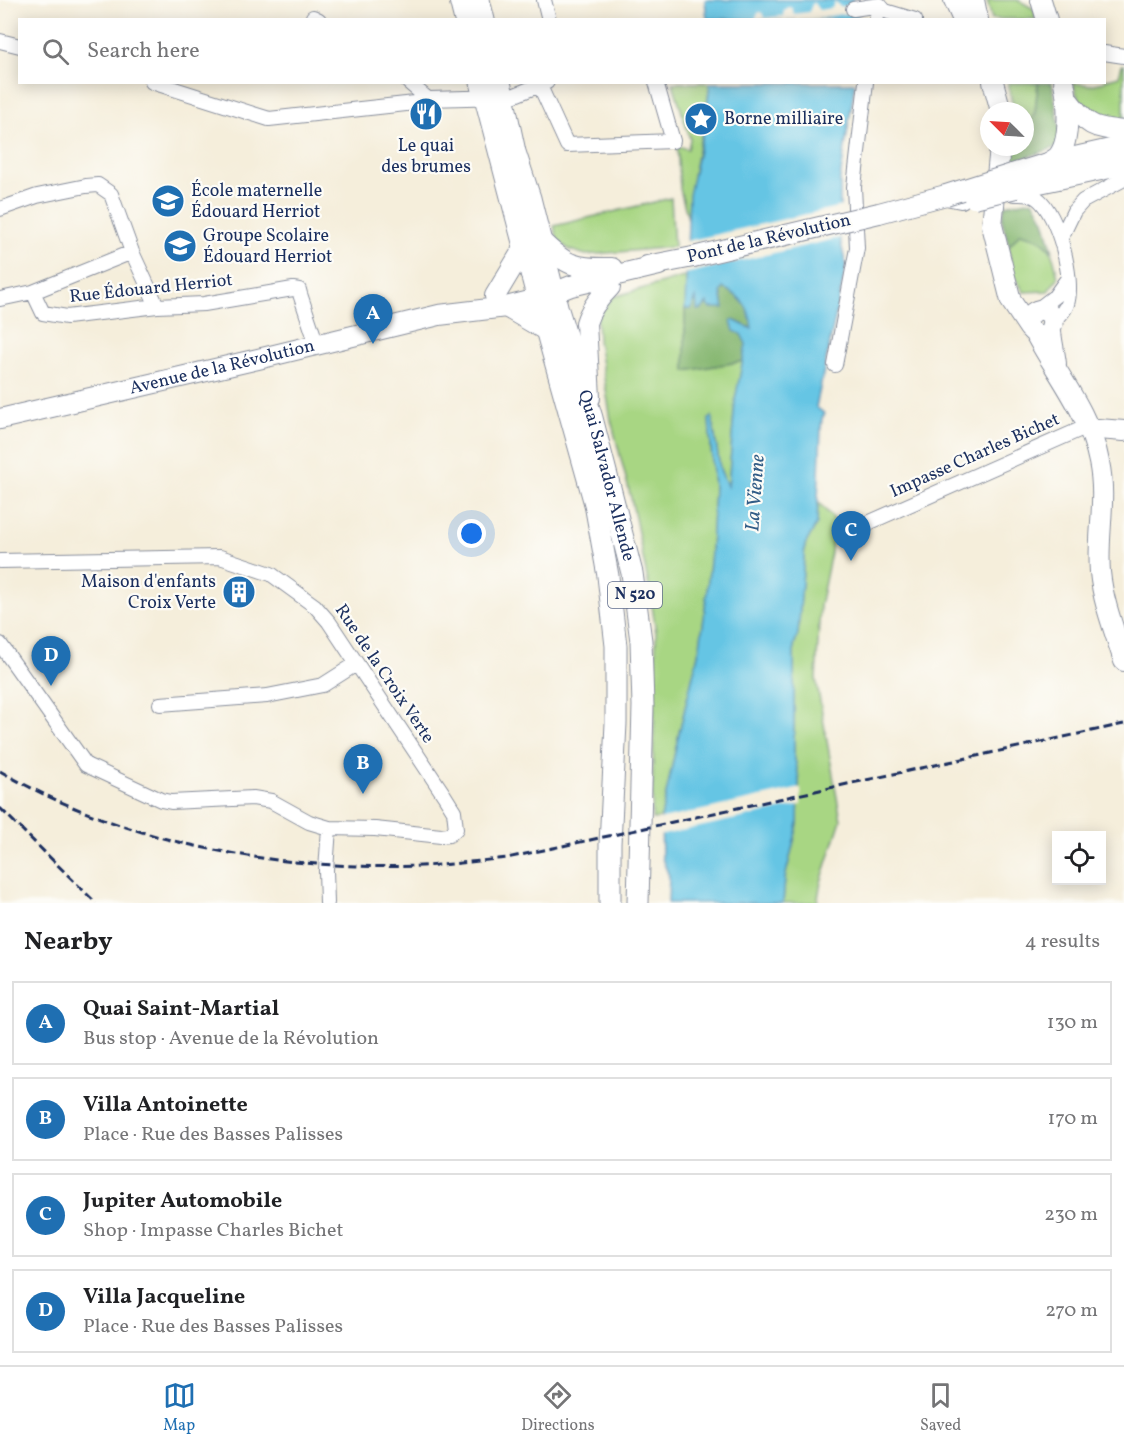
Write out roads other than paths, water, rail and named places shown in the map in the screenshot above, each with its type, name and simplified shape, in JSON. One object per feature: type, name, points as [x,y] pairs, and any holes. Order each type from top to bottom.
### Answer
[{"type":"main road","points":[[460,0],[464,18]]},
{"type":"main road","points":[[479,0],[484,18]]},
{"type":"main road","points":[[954,0],[962,18]]},
{"type":"main road","points":[[974,0],[978,18]]},
{"type":"main road","points":[[1041,0],[1046,18]]},
{"type":"main road","points":[[994,84],[999,102]]},
{"type":"main road","name":"N 520","points":[[493,90],[530,198],[532,243],[546,296]]},
{"type":"main road","points":[[1066,91],[1086,122],[1101,129],[1124,131]]},
{"type":"main road","points":[[1014,186],[1059,155],[1064,143],[1066,91]]},
{"type":"main road","points":[[1048,163],[1124,146]]},
{"type":"main road","points":[[999,156],[992,225],[1004,278],[1011,301],[1040,322],[1057,369],[1089,428],[1100,462],[1103,496],[1100,571],[1105,602],[1124,661]]},
{"type":"main road","points":[[1014,186],[1124,165]]},
{"type":"main road","name":"Pont de la Révolution","points":[[610,278],[946,195],[1014,186]]},
{"type":"main road","points":[[500,301],[532,243],[561,260],[610,278],[586,323],[592,418]]},
{"type":"main road","name":"Avenue de la Révolution","points":[[546,296],[571,286],[659,265]]},
{"type":"main road","name":"Avenue de la Révolution","points":[[0,419],[500,301],[546,296],[610,278]]},
{"type":"main road","points":[[500,301],[546,296]]},
{"type":"main road","name":"Quai Salvador Allende","points":[[546,296],[592,418],[632,573],[641,641],[643,706],[638,903]]},
{"type":"main road","name":"Quai Salvador Allende","points":[[546,296],[595,504],[608,576],[616,646],[610,903]]},
{"type":"main road","points":[[1089,428],[1124,431]]},
{"type":"street","points":[[544,0],[549,18]]},
{"type":"street","points":[[853,9],[883,2]]},
{"type":"street","points":[[877,18],[883,2]]},
{"type":"street","points":[[883,2],[885,11],[908,18]]},
{"type":"street","points":[[0,41],[18,46]]},
{"type":"street","points":[[1106,53],[1124,56]]},
{"type":"street","points":[[158,84],[269,119],[415,103],[428,99],[543,84],[567,145],[673,141],[657,84]]},
{"type":"street","points":[[410,84],[428,99]]},
{"type":"street","points":[[835,365],[857,248],[854,188],[866,84]]},
{"type":"street","points":[[1061,238],[1074,211],[1083,201],[1124,179]]},
{"type":"street","points":[[0,209],[37,196],[98,185],[111,194],[132,252],[157,306]]},
{"type":"street","points":[[1014,186],[1027,194],[1036,196],[1049,212],[1061,238],[1068,278],[1069,294],[1066,307],[1040,322]]},
{"type":"street","points":[[0,299],[33,292],[132,252]]},
{"type":"street","points":[[1040,322],[1068,278]]},
{"type":"street","name":"Rue Édouard Herriot","points":[[33,292],[43,313],[67,317],[157,306],[204,304],[293,289],[299,290],[317,345]]},
{"type":"street","name":"Impasse Charles Bichet","points":[[843,534],[1089,428]]},
{"type":"street","name":"Rue de la Croix Verte","points":[[0,561],[219,557],[247,564],[271,574],[315,606],[329,622],[454,811],[456,829],[449,835],[441,836],[375,829],[329,828]]},
{"type":"street","points":[[0,644],[86,765],[161,800],[171,802],[253,798],[271,801],[309,822],[329,828],[326,870],[327,903]]},
{"type":"street","points":[[160,704],[267,696],[323,685],[356,664]]},
{"type":"water","points":[[705,0],[853,0],[853,11],[860,18],[707,18]]},
{"type":"water","name":"La Vienne","points":[[710,84],[855,84],[840,179],[840,238],[846,267],[816,407],[825,414],[821,428],[817,523],[805,545],[798,634],[794,645],[794,755],[799,778],[798,824],[785,878],[783,903],[668,903],[669,876],[662,858],[661,818],[700,646],[711,553],[714,487],[709,419],[712,416],[720,469],[728,488],[735,400],[746,344],[741,334],[734,331],[731,321],[752,329],[744,304],[736,295],[723,288],[721,292],[724,308],[710,308],[707,303],[702,309],[697,310],[696,298],[691,309],[685,309],[689,195],[705,123]]},
{"type":"railway","points":[[0,771],[48,796],[99,817],[203,848],[312,864],[421,866],[507,858],[1124,724]]},
{"type":"railway","points":[[0,808],[96,903]]},
{"type":"place","name":"Le quai des brumes","points":[[426,114]]},
{"type":"place","name":"Borne milliaire","points":[[701,119]]},
{"type":"place","name":"École maternelle Édouard Herriot","points":[[168,201]]},
{"type":"place","name":"Groupe Scolaire Édouard Herriot","points":[[180,246]]},
{"type":"place","name":"Quai Saint-Martial","points":[[373,344]]},
{"type":"place","name":"Jupiter Automobile","points":[[851,561]]},
{"type":"place","name":"Maison d'enfants Croix Verte","points":[[239,592]]},
{"type":"place","name":"Villa Jacqueline","points":[[51,686]]},
{"type":"place","name":"Villa Antoinette","points":[[363,794]]}]
